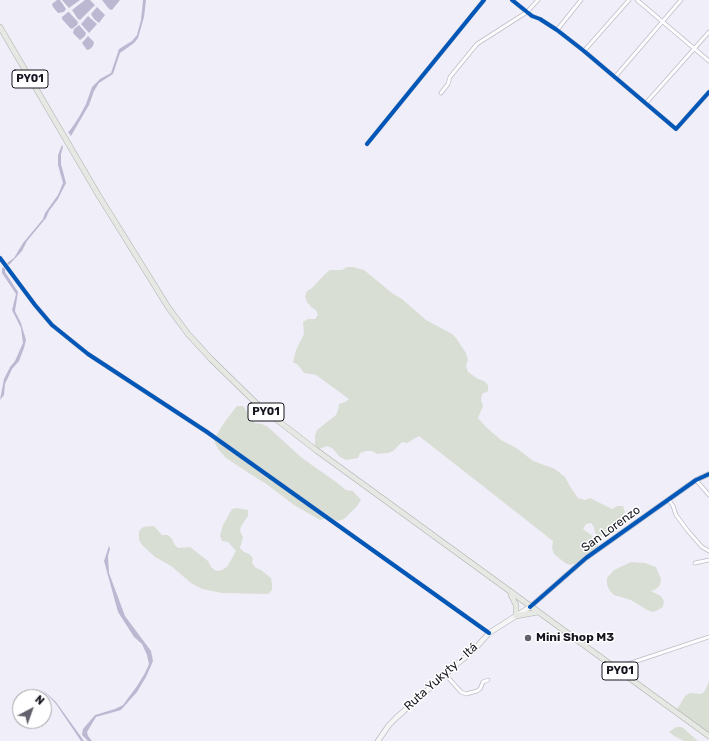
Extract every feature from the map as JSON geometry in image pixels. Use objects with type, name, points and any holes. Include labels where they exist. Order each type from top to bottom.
[{"type":"highway","name":"PY01","points":[[0,27],[71,149],[168,307],[188,334],[242,391],[278,421],[530,607],[709,736]]},
{"type":"highway","points":[[510,592],[516,606],[516,616],[538,612]]},
{"type":"main road","name":"Ruta Yukyty - Itá","points":[[378,741],[397,717],[473,651],[489,633],[530,607]]},
{"type":"street","points":[[367,144],[484,0]]},
{"type":"street","points":[[512,0],[527,12],[557,30],[584,51],[676,129],[709,92]]},
{"type":"street","points":[[441,92],[448,84],[450,77],[477,44],[527,12],[538,0]]},
{"type":"street","points":[[557,30],[581,0]]},
{"type":"street","points":[[584,51],[629,0]]},
{"type":"street","points":[[637,0],[709,61]]},
{"type":"street","points":[[615,76],[681,0]]},
{"type":"street","points":[[646,103],[709,32]]},
{"type":"street","points":[[0,258],[34,305],[52,325],[88,354],[207,432],[489,633]]},
{"type":"street","name":"San Lorenzo","points":[[530,607],[586,558],[696,480],[709,474]]},
{"type":"street","points":[[696,480],[709,494]]},
{"type":"street","points":[[668,500],[673,506],[676,515],[688,531],[702,547],[709,551]]},
{"type":"street","points":[[695,563],[709,560]]},
{"type":"street","points":[[616,668],[709,637]]},
{"type":"street","points":[[445,674],[461,692],[466,694],[477,691],[480,689],[483,682],[488,680]]},
{"type":"shaded area","points":[[57,0],[60,0],[66,9],[64,12],[58,13],[53,7],[52,4]]},
{"type":"shaded area","points":[[62,0],[80,0],[69,8]]},
{"type":"shaded area","points":[[85,0],[90,0],[95,5],[80,20],[72,10]]},
{"type":"shaded area","points":[[102,0],[120,0],[112,10],[109,9]]},
{"type":"shaded area","points":[[143,0],[146,0],[144,17],[138,38],[134,43],[120,53],[113,74],[99,83],[94,91],[89,105],[71,136],[68,132],[86,104],[92,87],[100,79],[111,73],[119,49],[132,41],[137,35],[141,20]]},
{"type":"shaded area","points":[[97,7],[105,15],[99,23],[91,14]]},
{"type":"shaded area","points":[[68,12],[78,22],[72,29],[62,19],[62,17]]},
{"type":"shaded area","points":[[88,16],[97,24],[89,33],[81,24]]},
{"type":"shaded area","points":[[79,25],[86,33],[80,40],[73,33],[74,29]]},
{"type":"shaded area","points":[[88,36],[94,42],[93,46],[87,50],[82,43]]},
{"type":"shaded area","points":[[62,145],[61,164],[66,183],[46,218],[27,241],[22,251],[9,265],[7,263],[14,258],[23,243],[43,219],[45,213],[58,195],[63,183],[58,165],[58,155]]},
{"type":"shaded area","points":[[3,267],[18,292],[15,311],[21,323],[26,340],[19,361],[12,369],[5,384],[4,395],[0,400],[4,379],[15,361],[23,343],[21,328],[12,310],[16,294],[2,273]]},
{"type":"shaded area","points":[[347,267],[364,270],[392,293],[402,299],[426,320],[452,334],[466,353],[468,360],[466,366],[468,372],[488,385],[488,391],[482,394],[481,400],[483,406],[478,418],[501,440],[518,449],[533,461],[555,469],[565,477],[578,498],[585,500],[590,498],[612,509],[617,506],[623,506],[625,512],[618,521],[619,527],[616,532],[610,533],[606,537],[600,536],[595,533],[594,527],[591,523],[586,524],[583,529],[598,540],[598,546],[595,550],[584,556],[578,563],[570,565],[554,554],[552,548],[553,541],[419,436],[407,443],[402,442],[393,451],[388,453],[377,454],[372,451],[366,451],[360,453],[358,458],[346,460],[340,457],[332,448],[327,446],[319,449],[315,447],[315,436],[317,430],[336,415],[339,404],[349,399],[316,375],[304,373],[298,365],[293,362],[296,350],[304,334],[303,322],[308,319],[315,319],[318,315],[316,310],[307,302],[305,296],[307,291],[330,270],[342,270]]},
{"type":"shaded area","points":[[237,406],[243,406],[255,423],[268,427],[302,458],[346,490],[353,491],[361,500],[357,506],[344,519],[338,521],[326,518],[320,520],[294,505],[265,483],[226,458],[218,449],[214,441],[226,420]]},
{"type":"shaded area","points":[[237,508],[248,510],[248,516],[241,526],[240,531],[243,537],[240,548],[253,558],[252,563],[256,568],[271,578],[272,590],[268,594],[222,593],[202,589],[191,583],[171,566],[155,557],[142,545],[139,540],[139,531],[143,527],[154,526],[162,535],[168,535],[178,548],[190,547],[208,561],[211,567],[216,571],[222,570],[227,567],[236,551],[228,542],[222,541],[220,536],[223,525],[232,509]]},
{"type":"shaded area","points":[[109,546],[109,573],[125,616],[151,651],[153,661],[137,692],[121,710],[96,717],[87,732],[92,741],[88,741],[82,735],[83,729],[95,715],[123,705],[137,686],[149,664],[142,644],[134,637],[118,612],[104,561]]},
{"type":"shaded area","points":[[631,562],[645,563],[656,567],[661,579],[660,585],[651,591],[661,596],[664,601],[663,607],[653,612],[631,600],[614,595],[610,591],[607,585],[607,578],[614,570]]},
{"type":"shaded area","points":[[709,682],[709,737],[677,716],[676,711],[685,696],[690,693],[701,694],[704,692]]},
{"type":"shaded area","points":[[52,698],[84,741],[81,741]]},
{"type":"shaded area","points":[[676,727],[682,727],[698,741],[684,741],[674,736],[669,732]]},
{"type":"cycle path","points":[[367,144],[484,0]]},
{"type":"cycle path","points":[[512,0],[532,16],[540,19],[557,30],[584,51],[676,129],[709,92]]},
{"type":"cycle path","points":[[0,258],[52,325],[88,354],[207,432],[489,633]]},
{"type":"cycle path","points":[[530,607],[586,558],[696,480],[709,474]]},
{"type":"place","name":"Mini Shop M3","points":[[528,638]]}]
